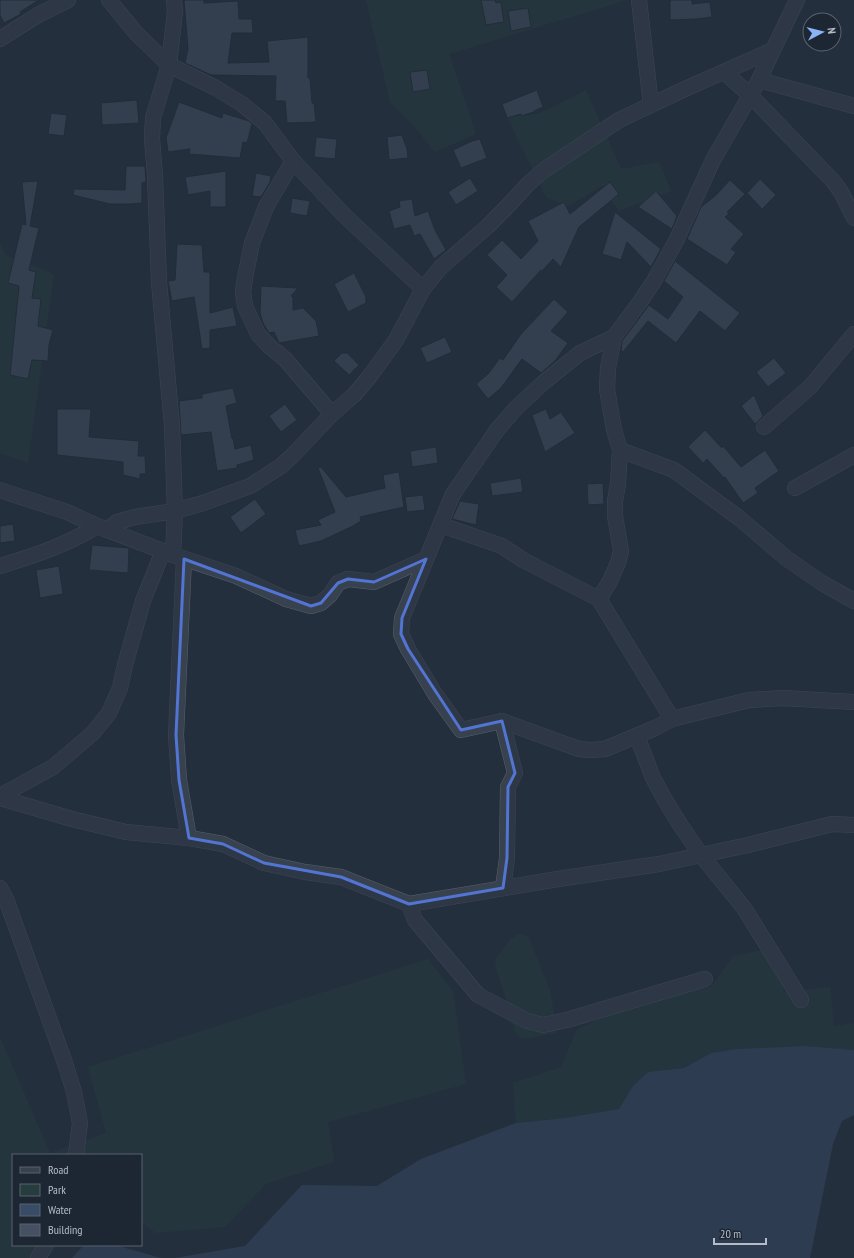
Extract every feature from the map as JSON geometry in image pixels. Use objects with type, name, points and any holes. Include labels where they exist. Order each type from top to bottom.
[{"type":"street","points":[[0,38],[38,15],[68,0]]},
{"type":"street","points":[[109,0],[136,33],[169,65],[216,88],[242,104],[265,123],[293,161],[344,215],[424,289]]},
{"type":"street","points":[[174,0],[175,11],[169,65],[153,118],[152,138],[156,176],[159,282],[172,426],[176,735],[179,780],[190,838]]},
{"type":"street","points":[[639,0],[651,104]]},
{"type":"street","points":[[797,0],[759,80],[713,160],[676,241],[654,281],[640,302],[614,336],[580,353],[544,382],[516,408],[497,430],[453,494],[402,618],[402,634],[408,649],[435,694],[461,730],[502,721],[579,749],[605,749],[655,728],[672,719],[749,700],[783,698],[854,702]]},
{"type":"street","points":[[0,566],[19,561],[116,522],[135,517],[174,511],[203,503],[250,486],[281,466],[332,414],[354,395],[370,376],[396,340],[424,289],[442,267],[488,226],[528,184],[544,170],[619,120],[651,104],[773,50]]},
{"type":"street","points":[[724,72],[750,95],[833,181],[853,210]]},
{"type":"street","points":[[759,80],[854,106]]},
{"type":"street","points":[[293,161],[266,207],[252,243],[244,278],[243,292],[245,306],[258,334],[269,346],[285,359],[332,414]]},
{"type":"street","points":[[764,428],[810,387],[854,334]]},
{"type":"street","points":[[599,599],[615,569],[621,551],[615,516],[620,450],[614,430],[608,389],[608,368],[614,336]]},
{"type":"street","points":[[620,450],[674,470],[739,518],[786,558],[822,583],[854,601]]},
{"type":"street","points":[[795,488],[854,455]]},
{"type":"street","points":[[0,490],[67,512],[102,528],[173,555],[236,576],[286,599],[311,606],[322,603],[338,583],[348,579],[374,582],[426,559]]},
{"type":"street","points":[[441,525],[502,546],[523,560],[599,599],[672,719]]},
{"type":"street","points":[[0,797],[53,767],[93,733],[109,713],[120,688],[124,665],[143,601],[173,555]]},
{"type":"street","points":[[502,721],[515,773],[508,787],[507,858],[504,888]]},
{"type":"street","points":[[637,736],[653,778],[664,800],[701,855],[744,908],[801,1000]]},
{"type":"street","points":[[0,797],[72,819],[126,832],[190,838],[223,844],[264,863],[305,872],[341,877],[409,904],[659,864],[832,824],[854,825]]},
{"type":"street","points":[[0,888],[9,906],[66,1063],[74,1092],[80,1123],[76,1154]]},
{"type":"street","points":[[409,904],[415,920],[478,995],[527,1021],[543,1025],[567,1020],[705,979]]},
{"type":"street","points":[[38,1258],[45,1246]]},
{"type":"highlighted area","points":[[184,559],[311,606],[321,603],[338,583],[348,579],[374,582],[426,559],[402,618],[401,634],[408,649],[461,730],[502,721],[515,773],[508,787],[507,858],[503,888],[409,904],[341,877],[264,863],[223,844],[189,838],[179,780],[176,735]]},
{"type":"green space","points":[[366,0],[627,0],[449,54],[476,134],[435,152],[412,124],[390,102]]},
{"type":"green space","points":[[586,90],[621,169],[659,162],[671,191],[619,211],[602,186],[568,206],[546,197],[507,117],[535,114],[549,109]]},
{"type":"green space","points":[[0,244],[6,255],[54,274],[28,463],[0,453]]},
{"type":"green space","points":[[518,934],[528,936],[550,990],[557,1033],[522,1039],[515,1032],[497,973],[495,959],[511,939]]},
{"type":"green space","points":[[779,947],[784,992],[830,987],[834,1026],[854,1023],[854,1050],[804,1046],[737,1049],[711,1053],[684,1068],[648,1072],[633,1086],[619,1109],[565,1118],[516,1123],[513,1083],[561,1067],[577,1029],[648,998],[711,987],[733,956]]},
{"type":"green space","points":[[428,959],[453,992],[466,1084],[328,1122],[334,1162],[266,1184],[225,1227],[156,1233],[142,1223],[142,1154],[12,1154],[12,1246],[51,1246],[41,1258],[0,1258],[0,1037],[50,1153],[106,1133],[88,1067]]},
{"type":"water","points":[[804,1046],[854,1050],[854,1115],[842,1121],[833,1144],[810,1258],[175,1258],[245,1246],[302,1185],[377,1186],[421,1159],[516,1123],[565,1118],[619,1109],[633,1086],[648,1072],[684,1068],[711,1053],[737,1049]]},
{"type":"water","points":[[83,1246],[119,1246],[161,1258],[72,1258]]},
{"type":"building","points":[[0,0],[39,0],[20,12],[21,14],[4,23],[0,15]]},
{"type":"building","points":[[184,0],[204,0],[204,3],[238,1],[239,19],[252,19],[253,33],[232,33],[228,63],[269,62],[267,41],[308,37],[308,78],[310,78],[312,103],[314,103],[316,122],[287,123],[285,101],[275,101],[276,76],[211,75],[185,63],[188,49]]},
{"type":"building","points":[[481,0],[495,0],[496,3],[501,2],[504,22],[486,25]]},
{"type":"building","points":[[670,0],[692,0],[692,4],[710,2],[712,17],[670,20]]},
{"type":"building","points":[[528,8],[531,27],[511,31],[508,11]]},
{"type":"building","points":[[427,70],[430,89],[413,92],[410,72]]},
{"type":"building","points":[[537,90],[543,107],[534,112],[521,116],[521,114],[507,118],[502,104]]},
{"type":"building","points":[[137,100],[139,123],[102,125],[101,103]]},
{"type":"building","points":[[179,102],[222,118],[223,113],[249,121],[252,124],[247,143],[243,142],[240,158],[189,154],[190,149],[168,152],[166,138]]},
{"type":"building","points":[[51,113],[67,115],[64,136],[48,134]]},
{"type":"building","points":[[402,135],[407,149],[408,158],[389,160],[387,137]]},
{"type":"building","points":[[316,137],[337,139],[335,159],[314,157]]},
{"type":"building","points":[[480,139],[487,158],[461,168],[453,150]]},
{"type":"building","points":[[126,166],[145,166],[146,182],[142,183],[142,203],[110,204],[73,195],[74,189],[125,190]]},
{"type":"building","points":[[226,171],[226,207],[210,207],[210,191],[188,195],[185,177]]},
{"type":"building","points":[[256,173],[271,176],[270,182],[261,197],[252,196]]},
{"type":"building","points":[[470,178],[478,191],[456,205],[448,192]]},
{"type":"building","points":[[760,179],[776,195],[762,209],[747,193]]},
{"type":"building","points":[[730,180],[745,194],[727,212],[729,214],[725,217],[744,234],[731,249],[736,252],[727,265],[687,239],[701,207],[715,196]]},
{"type":"building","points":[[38,181],[30,226],[39,228],[29,270],[36,272],[32,298],[41,299],[38,326],[53,330],[49,345],[48,361],[32,360],[28,379],[10,375],[19,286],[8,283],[22,224],[26,225],[22,182]]},
{"type":"building","points":[[610,182],[619,194],[579,227],[561,267],[553,259],[512,302],[496,287],[507,275],[487,255],[502,240],[521,259],[538,241],[528,221],[564,202],[570,214]]},
{"type":"building","points":[[656,191],[677,216],[672,229],[638,207]]},
{"type":"building","points":[[292,198],[310,201],[307,216],[290,213]]},
{"type":"building","points":[[412,199],[415,216],[428,211],[435,230],[446,250],[434,259],[420,234],[414,236],[410,225],[394,229],[389,211],[400,207],[399,201]]},
{"type":"building","points":[[615,212],[661,249],[651,267],[627,242],[621,260],[602,254]]},
{"type":"building","points":[[177,244],[202,245],[204,272],[210,272],[210,313],[233,307],[237,326],[210,330],[210,348],[202,349],[194,297],[172,301],[168,281],[175,280]]},
{"type":"building","points":[[675,261],[740,313],[725,331],[700,311],[676,343],[648,321],[623,352],[621,350],[622,341],[649,305],[668,319],[683,297],[664,281]]},
{"type":"building","points":[[354,273],[366,297],[366,303],[348,312],[334,284]]},
{"type":"building","points":[[261,286],[298,288],[291,296],[293,297],[293,310],[303,308],[316,321],[319,336],[279,343],[274,332],[269,333],[263,323],[260,313]]},
{"type":"building","points":[[554,299],[568,312],[551,331],[568,343],[555,361],[541,373],[522,359],[501,388],[488,399],[476,384],[488,374],[500,358],[503,360],[521,334]]},
{"type":"building","points":[[445,337],[452,352],[427,363],[420,348]]},
{"type":"building","points":[[342,353],[347,353],[359,365],[349,375],[334,361]]},
{"type":"building","points":[[774,358],[786,373],[768,387],[756,372]]},
{"type":"building","points":[[233,388],[237,403],[226,406],[232,439],[233,438],[235,449],[251,445],[254,460],[237,465],[237,468],[217,471],[211,432],[181,435],[179,401],[202,398],[202,394]]},
{"type":"building","points":[[754,395],[763,416],[755,424],[741,406]]},
{"type":"building","points":[[285,404],[297,420],[281,432],[269,416]]},
{"type":"building","points":[[57,409],[91,409],[89,437],[139,441],[138,456],[145,456],[146,474],[140,474],[140,479],[123,475],[123,462],[57,455]]},
{"type":"building","points":[[546,409],[550,419],[561,412],[575,433],[545,452],[532,415]]},
{"type":"building","points":[[705,430],[722,448],[723,446],[741,467],[765,450],[779,471],[755,488],[758,493],[743,503],[725,477],[724,478],[707,459],[703,463],[688,447]]},
{"type":"building","points":[[436,447],[438,463],[412,467],[410,451]]},
{"type":"building","points":[[321,467],[346,497],[385,488],[383,475],[399,472],[404,507],[360,517],[361,521],[353,526],[321,541],[299,546],[295,530],[321,525],[318,520],[335,512],[318,468]]},
{"type":"building","points":[[521,478],[523,492],[492,496],[490,483]]},
{"type":"building","points":[[603,483],[604,504],[588,505],[587,484]]},
{"type":"building","points":[[423,495],[425,510],[407,512],[405,497]]},
{"type":"building","points":[[255,499],[266,514],[241,533],[230,517]]},
{"type":"building","points":[[460,501],[479,504],[476,525],[452,519]]},
{"type":"building","points":[[13,524],[15,541],[0,543],[0,526]]},
{"type":"building","points":[[92,545],[129,548],[128,573],[89,570]]},
{"type":"building","points":[[59,566],[63,594],[40,598],[36,570]]}]
